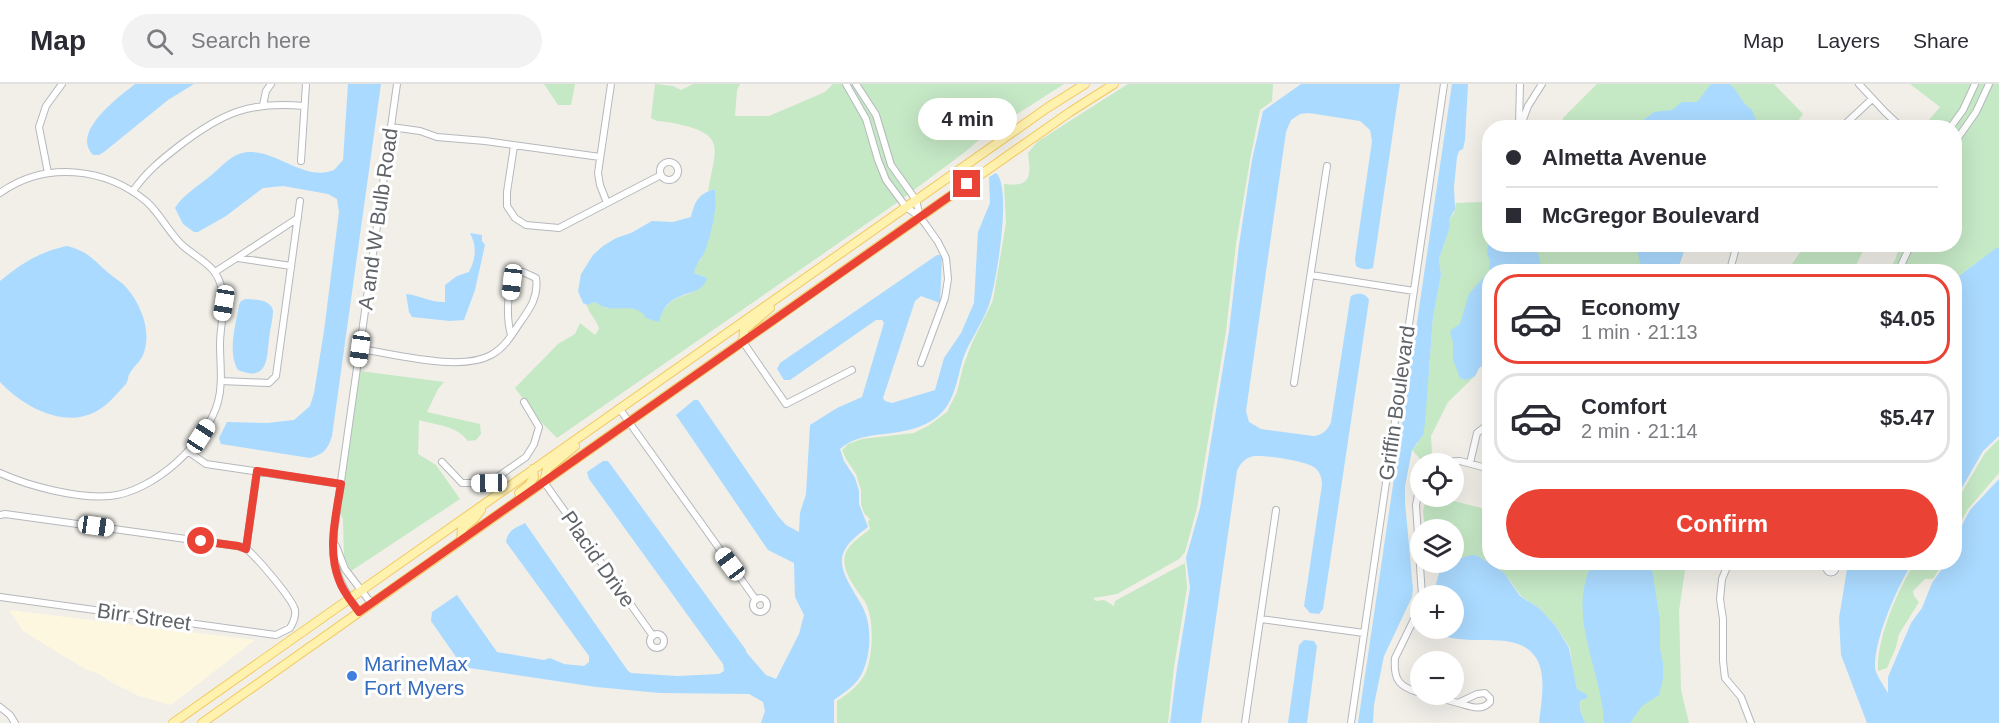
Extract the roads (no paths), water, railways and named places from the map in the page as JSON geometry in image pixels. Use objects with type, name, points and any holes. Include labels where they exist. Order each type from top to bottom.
[{"type":"main road","points":[[174,723],[183,719],[777,297],[1085,84]]},
{"type":"main road","points":[[202,723],[920,217],[1114,84]]},
{"type":"main road","points":[[743,342],[744,330],[768,310],[777,297]]},
{"type":"main road","points":[[544,482],[547,469],[578,444],[584,434]]},
{"type":"main road","points":[[488,520],[492,513],[529,485],[534,477],[533,469]]},
{"type":"main road","points":[[461,540],[462,529],[474,519],[484,504]]},
{"type":"street","points":[[48,173],[39,127],[46,106],[62,84]]},
{"type":"street","points":[[263,105],[266,91],[271,84]]},
{"type":"street","points":[[301,161],[306,84]]},
{"type":"street","name":"A and W Bulb Road","points":[[359,612],[340,583],[335,570],[334,531],[397,84]]},
{"type":"street","points":[[607,202],[598,179],[611,84]]},
{"type":"street","points":[[846,84],[866,119],[882,172],[906,207],[920,217],[946,258],[948,273],[945,298],[921,363]]},
{"type":"street","points":[[856,84],[873,107],[880,122],[891,165],[916,200],[920,217]]},
{"type":"street","name":"Griffin Boulevard","points":[[1351,723],[1444,84]]},
{"type":"street","points":[[1519,120],[1520,84]]},
{"type":"street","points":[[1522,120],[1542,84]]},
{"type":"street","points":[[1858,84],[1894,120]]},
{"type":"street","points":[[1956,120],[1975,84]]},
{"type":"street","points":[[1962,132],[1976,112],[1989,84]]},
{"type":"street","points":[[1850,120],[1872,99]]},
{"type":"street","points":[[133,191],[154,165],[205,127],[227,115],[263,105],[304,106]]},
{"type":"street","points":[[391,127],[420,131],[437,137],[600,158]]},
{"type":"street","points":[[514,146],[507,199],[510,213],[520,222],[532,226],[559,228],[661,175]]},
{"type":"street","points":[[1294,383],[1327,166]]},
{"type":"street","points":[[0,193],[19,182],[48,173],[67,171],[88,173],[110,180],[133,191],[152,207],[182,245],[210,265],[222,288],[224,300],[218,402],[211,420],[189,452],[134,489],[110,496],[48,489],[0,473]]},
{"type":"street","points":[[221,381],[269,382],[276,376],[300,201]]},
{"type":"street","points":[[215,272],[298,219]]},
{"type":"street","points":[[238,258],[291,266]]},
{"type":"street","points":[[360,349],[462,363],[483,359],[492,354],[511,335],[532,306],[536,278],[529,273],[515,273],[512,282],[508,320],[511,335]]},
{"type":"street","points":[[1311,275],[1413,291]]},
{"type":"street","points":[[743,342],[786,404],[852,370]]},
{"type":"street","points":[[442,462],[462,483],[489,483],[525,457],[534,444],[538,427],[524,402]]},
{"type":"street","points":[[619,408],[756,600]]},
{"type":"street","points":[[1470,463],[1477,433],[1482,429]]},
{"type":"street","points":[[189,452],[206,464],[341,484]]},
{"type":"street","points":[[525,457],[533,469]]},
{"type":"street","points":[[1464,461],[1482,467]]},
{"type":"street","points":[[0,515],[238,546],[246,549],[257,471]]},
{"type":"street","name":"Placid Drive","points":[[544,482],[653,636]]},
{"type":"street","points":[[1416,507],[1421,585]]},
{"type":"street","points":[[1245,723],[1276,510]]},
{"type":"street","name":"A and W Bulb Road","points":[[334,531],[336,551],[340,560],[351,579],[371,603]]},
{"type":"street","name":"Birr Street","points":[[0,597],[276,634],[288,630],[295,616],[292,605],[258,559],[246,549]]},
{"type":"street","points":[[1725,570],[1720,600],[1723,619],[1723,667],[1725,678],[1741,697],[1750,715],[1751,723]]},
{"type":"street","points":[[1261,619],[1364,633]]},
{"type":"street","points":[[1410,627],[1395,658],[1394,668],[1400,685],[1410,690]]},
{"type":"street","points":[[1485,693],[1490,698],[1490,702],[1481,708],[1458,704],[1477,694],[1485,693]]},
{"type":"street","points":[[0,707],[10,715],[15,723]]},
{"type":"water","points":[[135,84],[194,84],[168,100],[104,152],[93,155],[88,146],[88,136],[92,126],[109,106]]},
{"type":"water","points":[[348,84],[381,84],[332,436],[322,453],[310,458],[221,444],[219,438],[227,422],[267,423],[294,420],[310,406],[324,331],[339,212],[337,199],[328,194],[283,186],[263,188],[226,216],[198,232],[194,232],[183,224],[175,208],[191,191],[239,154],[251,152],[263,154],[310,171],[322,173],[334,170],[343,160]]},
{"type":"water","points":[[1301,84],[1400,84],[1373,268],[1364,269],[1356,266],[1355,259],[1372,141],[1370,130],[1360,121],[1309,113],[1300,114],[1291,120],[1286,132],[1246,411],[1249,422],[1261,429],[1313,436],[1326,430],[1331,422],[1351,296],[1362,294],[1369,300],[1323,609],[1319,614],[1310,613],[1304,606],[1322,485],[1319,473],[1311,465],[1296,461],[1260,456],[1249,458],[1237,471],[1201,723],[1170,723],[1190,588],[1186,558],[1200,508],[1229,331],[1252,160],[1263,111]]},
{"type":"water","points":[[1452,84],[1468,84],[1465,140],[1463,149],[1459,151],[1457,157],[1454,187],[1455,209],[1449,220],[1450,226],[1439,259],[1441,275],[1433,317],[1425,423],[1423,435],[1410,453],[1405,486],[1413,585],[1410,585],[1410,601],[1384,656],[1374,705],[1373,723],[1358,723]]},
{"type":"water","points":[[1711,84],[1729,84],[1752,110],[1756,120],[1643,120],[1654,112],[1672,110],[1682,102],[1697,102]]},
{"type":"water","points":[[996,173],[1001,181],[1003,213],[994,287],[986,313],[964,356],[948,404],[937,417],[924,425],[899,432],[861,438],[840,449],[844,461],[855,478],[859,491],[859,504],[868,527],[847,546],[842,561],[848,582],[866,615],[869,639],[868,656],[861,676],[834,700],[834,723],[761,723],[765,711],[763,702],[749,694],[660,693],[596,687],[463,667],[431,621],[432,612],[457,595],[497,652],[544,660],[550,658],[564,664],[584,666],[589,662],[589,656],[506,542],[510,532],[525,523],[628,671],[677,676],[719,674],[724,671],[723,664],[589,479],[587,472],[603,461],[608,461],[746,652],[766,675],[776,679],[799,634],[804,615],[795,597],[794,563],[768,550],[676,415],[694,400],[698,400],[778,516],[786,525],[799,532],[800,513],[806,494],[810,425],[837,408],[862,397],[884,323],[882,320],[876,320],[790,380],[784,380],[777,369],[780,363],[937,255],[941,255],[940,303],[921,296],[915,301],[883,398],[892,403],[935,390],[944,358],[961,333],[974,303],[978,232],[990,203],[989,177]]},
{"type":"water","points":[[715,189],[715,211],[710,237],[694,273],[707,278],[704,285],[669,303],[663,310],[659,322],[646,318],[638,310],[603,307],[595,302],[587,305],[583,303],[578,291],[581,274],[593,255],[603,246],[652,221],[673,222],[691,217],[698,199]]},
{"type":"water","points":[[470,233],[482,235],[485,245],[475,290],[464,320],[450,321],[412,317],[406,294],[445,302],[445,285],[457,276],[469,272],[475,252]]},
{"type":"water","points":[[67,246],[88,255],[123,284],[135,299],[146,326],[146,346],[126,383],[115,396],[95,412],[83,417],[70,418],[43,412],[31,406],[19,399],[0,382],[0,281],[31,259]]},
{"type":"water","points":[[1999,248],[1999,436],[1983,451],[1962,488],[1962,274]]},
{"type":"water","points":[[1536,252],[1540,264],[1490,264],[1487,253]]},
{"type":"water","points":[[1638,252],[1684,252],[1680,264],[1640,264]]},
{"type":"water","points":[[1482,279],[1482,366],[1475,376],[1466,380],[1460,378],[1453,360],[1453,342],[1450,333],[1460,324],[1469,294]]},
{"type":"water","points":[[246,299],[266,302],[273,310],[266,361],[264,367],[255,373],[238,370],[233,355],[233,338],[239,305]]},
{"type":"water","points":[[1999,479],[1999,723],[1867,723],[1841,655],[1839,618],[1847,570],[1908,570],[1888,614],[1878,643],[1875,668],[1888,693],[1888,677],[1911,623],[1922,608],[1932,583],[1941,570],[1962,570],[1962,525],[1970,510]]},
{"type":"water","points":[[1472,555],[1482,559],[1482,570],[1499,570],[1504,573],[1520,596],[1539,608],[1555,625],[1569,648],[1576,685],[1578,690],[1587,695],[1587,698],[1580,701],[1581,713],[1586,723],[1539,723],[1542,684],[1538,661],[1521,645],[1506,641],[1458,639],[1464,639],[1464,585],[1436,585],[1439,573],[1464,573],[1464,557]]},
{"type":"water","points":[[1590,570],[1652,570],[1660,621],[1663,679],[1659,695],[1642,706],[1630,723],[1604,723],[1602,703],[1584,622],[1585,582]]},
{"type":"water","points":[[1304,640],[1314,641],[1317,646],[1307,723],[1288,723],[1299,645]]},
{"type":"place","name":"MarineMax Fort Myers","points":[[352,676]]}]
